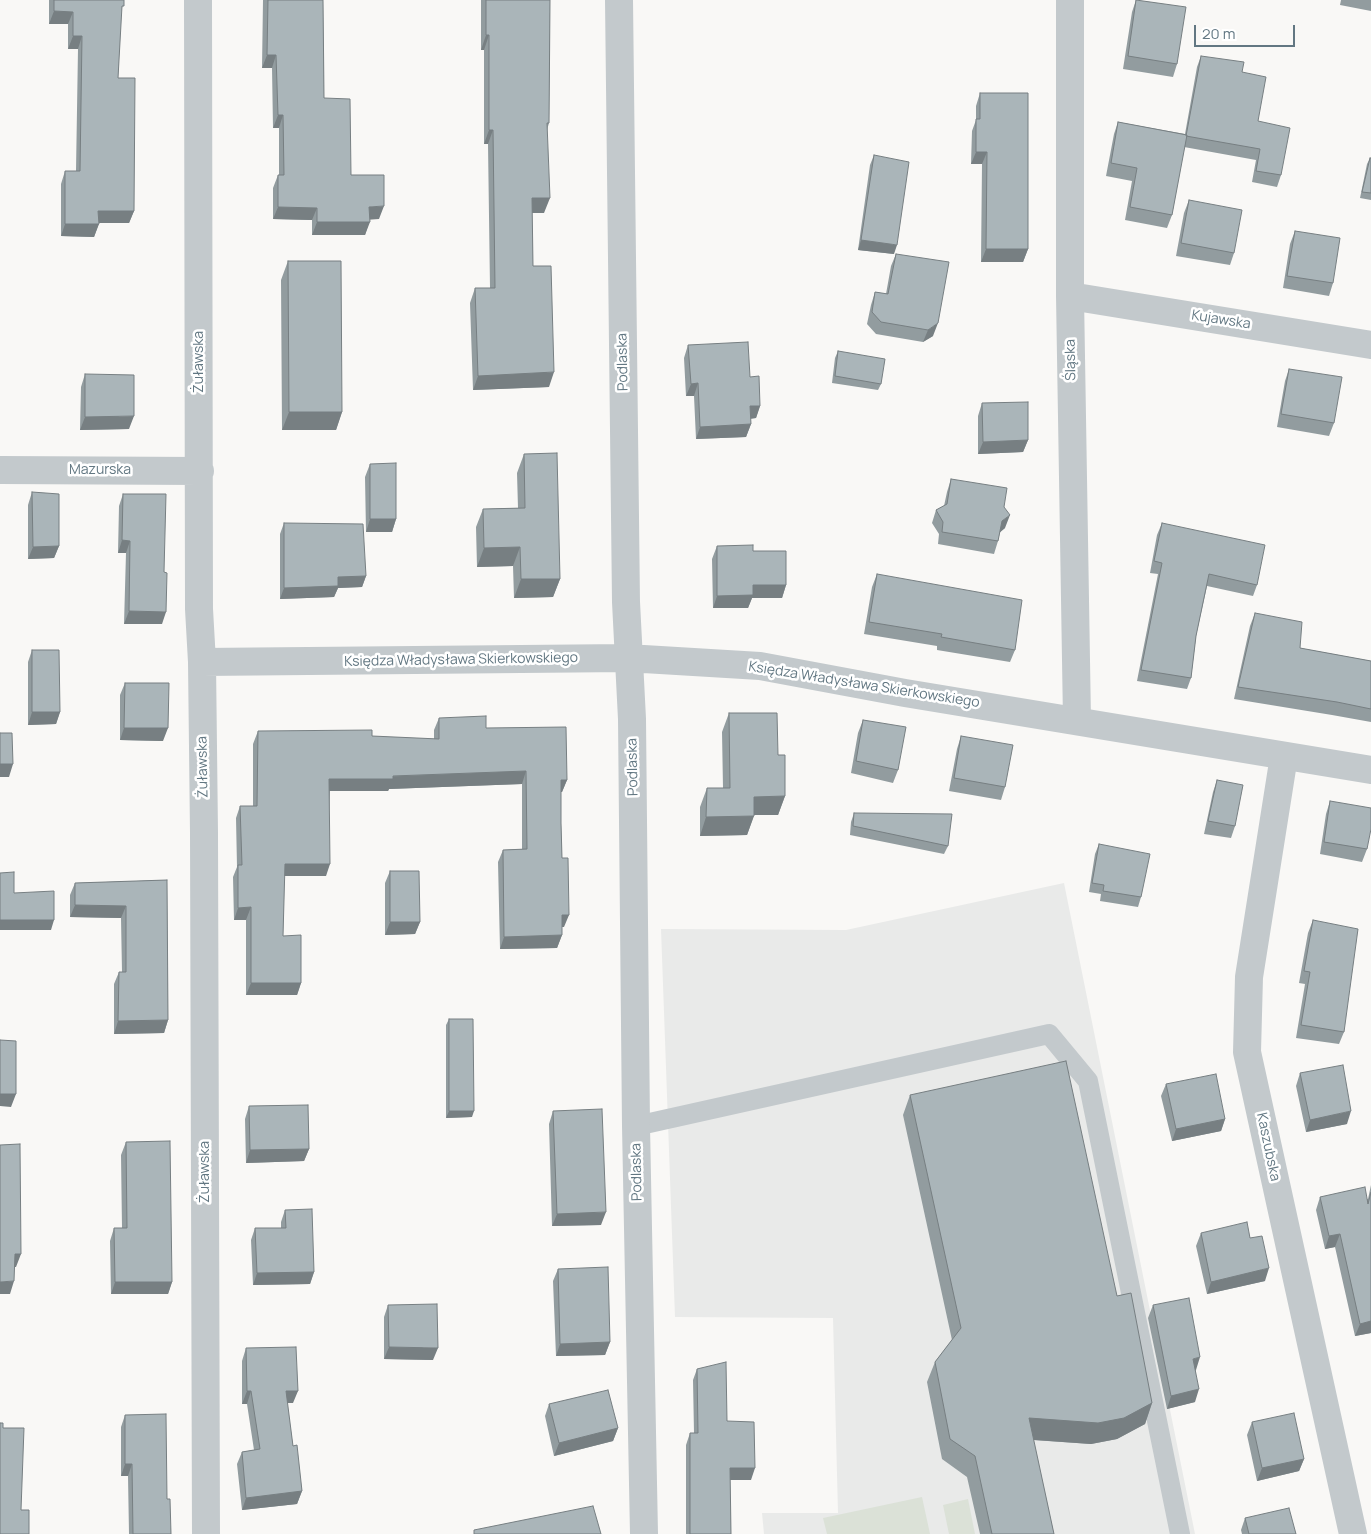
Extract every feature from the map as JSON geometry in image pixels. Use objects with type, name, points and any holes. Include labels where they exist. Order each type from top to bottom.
[{"type":"street","name":"Żuławska","points":[[198,0],[199,609],[202,662],[206,1534]]},
{"type":"street","name":"Podlaska","points":[[619,0],[627,658],[632,739],[636,1126],[644,1534]]},
{"type":"street","name":"Śląska","points":[[1070,0],[1070,296],[1078,720]]},
{"type":"street","name":"Kujawska","points":[[1070,296],[1371,345]]},
{"type":"street","name":"Mazurska","points":[[0,470],[200,471]]},
{"type":"street","name":"Księdza Władysława Skierkowskiego","points":[[202,662],[627,658],[760,666],[905,693],[1078,720],[1371,770]]},
{"type":"street","name":"Kaszubska","points":[[1284,756],[1249,977],[1247,1052],[1353,1534]]},
{"type":"lane","points":[[636,1126],[1049,1034],[1088,1081],[1180,1534]]},
{"type":"shaded area","points":[[1064,883],[1195,1534],[764,1534],[762,1513],[838,1513],[833,1318],[675,1317],[661,929],[846,930]]},
{"type":"shaded area","points":[[922,1497],[930,1534],[827,1534],[823,1518]]},
{"type":"shaded area","points":[[968,1499],[975,1534],[949,1534],[943,1505]]},
{"type":"building","points":[[54,0],[124,0],[124,6],[122,6],[118,78],[135,78],[134,211],[98,211],[99,224],[65,224],[65,171],[80,171],[82,36],[73,36],[73,12],[54,11]]},
{"type":"building","points":[[268,0],[323,0],[324,98],[350,99],[351,175],[384,175],[384,206],[369,207],[370,222],[317,222],[317,208],[278,207],[278,175],[284,175],[283,115],[278,115],[276,55],[267,55]]},
{"type":"building","points":[[486,0],[550,0],[549,123],[547,123],[550,198],[532,198],[533,266],[551,266],[554,372],[478,376],[475,288],[495,288],[493,130],[489,130],[489,35],[486,35]]},
{"type":"building","points":[[1136,0],[1186,7],[1177,64],[1128,56]]},
{"type":"building","points":[[1201,56],[1244,62],[1242,72],[1266,77],[1258,121],[1290,128],[1281,175],[1256,171],[1260,149],[1186,136]]},
{"type":"building","points":[[980,93],[1028,93],[1028,249],[986,249],[987,152],[976,152],[976,119],[980,119]]},
{"type":"building","points":[[1118,122],[1187,135],[1172,215],[1130,207],[1137,168],[1111,163]]},
{"type":"building","points":[[874,155],[909,162],[897,245],[861,240]]},
{"type":"building","points":[[1371,158],[1371,193],[1362,192]]},
{"type":"building","points":[[1189,200],[1242,210],[1234,253],[1181,243]]},
{"type":"building","points":[[1295,231],[1340,238],[1333,283],[1287,276]]},
{"type":"building","points":[[896,254],[949,262],[938,323],[928,330],[881,322],[872,312],[875,292],[888,294]]},
{"type":"building","points":[[288,261],[341,261],[342,412],[289,412]]},
{"type":"building","points":[[748,342],[750,377],[759,376],[760,406],[750,406],[751,424],[700,427],[698,383],[691,384],[688,345]]},
{"type":"building","points":[[838,351],[885,359],[881,384],[835,376]]},
{"type":"building","points":[[1289,369],[1342,377],[1334,423],[1281,414]]},
{"type":"building","points":[[85,374],[134,375],[134,416],[85,417]]},
{"type":"building","points":[[1028,402],[1028,440],[983,442],[982,403]]},
{"type":"building","points":[[557,453],[560,579],[521,579],[520,547],[484,548],[483,509],[525,508],[524,454]]},
{"type":"building","points":[[396,463],[396,519],[370,519],[370,464]]},
{"type":"building","points":[[951,479],[1007,488],[1004,507],[1010,515],[1002,521],[998,541],[942,532],[943,522],[936,510],[947,504]]},
{"type":"building","points":[[32,492],[59,494],[59,546],[33,547]]},
{"type":"building","points":[[123,494],[166,494],[164,572],[167,573],[166,612],[129,611],[130,541],[122,540]]},
{"type":"building","points":[[284,523],[363,524],[366,576],[338,577],[338,586],[284,588]]},
{"type":"building","points":[[1162,523],[1265,545],[1257,585],[1209,574],[1196,636],[1191,678],[1141,670],[1162,563],[1154,561]]},
{"type":"building","points":[[753,545],[753,551],[786,551],[786,585],[753,585],[753,595],[717,596],[717,546]]},
{"type":"building","points":[[877,574],[1022,600],[1015,650],[941,637],[942,634],[869,622]]},
{"type":"building","points":[[1255,613],[1302,622],[1300,648],[1371,661],[1371,709],[1238,687]]},
{"type":"building","points":[[32,650],[59,650],[60,712],[32,712]]},
{"type":"building","points":[[125,683],[169,683],[168,728],[124,728]]},
{"type":"building","points":[[729,713],[777,713],[778,755],[785,755],[785,796],[754,797],[754,816],[706,817],[707,788],[730,788]]},
{"type":"building","points":[[486,716],[486,728],[566,727],[567,780],[561,780],[561,823],[562,858],[568,858],[569,915],[562,915],[562,935],[504,937],[503,850],[527,849],[526,771],[393,776],[393,779],[329,779],[330,864],[285,864],[283,936],[301,935],[301,983],[251,983],[251,907],[238,908],[238,865],[242,865],[240,806],[257,806],[258,731],[372,730],[372,736],[439,739],[439,718]]},
{"type":"building","points":[[863,720],[906,727],[898,770],[856,761]]},
{"type":"building","points":[[0,733],[12,733],[13,764],[0,764]]},
{"type":"building","points":[[961,736],[1013,745],[1005,787],[954,778]]},
{"type":"building","points":[[1217,780],[1243,785],[1235,826],[1208,821]]},
{"type":"building","points":[[1330,801],[1371,808],[1371,829],[1367,849],[1324,842]]},
{"type":"building","points":[[854,813],[952,814],[948,846],[853,826]]},
{"type":"building","points":[[1099,844],[1150,854],[1141,897],[1103,891],[1104,885],[1092,883]]},
{"type":"building","points":[[390,871],[419,871],[420,922],[390,922]]},
{"type":"building","points":[[14,872],[14,893],[54,891],[54,920],[0,920],[0,873]]},
{"type":"building","points":[[167,880],[168,1020],[118,1021],[119,972],[126,972],[126,906],[75,905],[75,883]]},
{"type":"building","points":[[1313,920],[1358,929],[1344,1032],[1301,1025],[1310,972],[1304,971]]},
{"type":"building","points":[[449,1019],[473,1019],[474,1111],[449,1111]]},
{"type":"building","points":[[0,1040],[16,1041],[16,1094],[0,1094]]},
{"type":"building","points":[[1066,1061],[1117,1296],[1131,1293],[1152,1403],[1124,1418],[1098,1423],[1029,1418],[1054,1534],[992,1534],[975,1456],[950,1439],[935,1362],[961,1328],[910,1095]]},
{"type":"building","points":[[1343,1065],[1351,1111],[1310,1120],[1300,1073]]},
{"type":"building","points":[[1216,1074],[1225,1119],[1176,1129],[1166,1084]]},
{"type":"building","points":[[308,1105],[309,1149],[250,1150],[249,1106]]},
{"type":"building","points":[[602,1109],[606,1212],[557,1214],[553,1111]]},
{"type":"building","points":[[170,1141],[172,1282],[115,1282],[114,1228],[127,1228],[126,1142]]},
{"type":"building","points":[[20,1144],[21,1254],[15,1254],[14,1281],[0,1282],[0,1145]]},
{"type":"building","points":[[1365,1187],[1368,1204],[1371,1192],[1371,1321],[1360,1324],[1340,1234],[1329,1236],[1320,1197]]},
{"type":"building","points":[[312,1209],[314,1272],[257,1273],[255,1228],[286,1228],[285,1210]]},
{"type":"building","points":[[1247,1222],[1250,1238],[1262,1236],[1269,1268],[1211,1282],[1201,1233]]},
{"type":"building","points":[[608,1267],[610,1342],[560,1344],[558,1269]]},
{"type":"building","points":[[1189,1298],[1200,1357],[1193,1359],[1199,1389],[1171,1396],[1153,1305]]},
{"type":"building","points":[[437,1304],[438,1348],[389,1347],[388,1305]]},
{"type":"building","points":[[296,1347],[298,1391],[286,1391],[293,1446],[297,1445],[302,1491],[246,1498],[242,1452],[260,1449],[251,1391],[247,1391],[246,1348]]},
{"type":"building","points":[[726,1362],[727,1421],[754,1422],[755,1468],[730,1468],[731,1534],[690,1534],[690,1433],[698,1433],[697,1369]]},
{"type":"building","points":[[608,1390],[618,1428],[559,1443],[549,1404]]},
{"type":"building","points":[[1294,1413],[1304,1459],[1262,1468],[1252,1422]]},
{"type":"building","points":[[166,1414],[167,1499],[170,1499],[171,1534],[133,1534],[132,1464],[125,1464],[125,1415]]},
{"type":"building","points":[[0,1423],[3,1423],[3,1428],[24,1428],[21,1510],[29,1510],[29,1534],[0,1534]]},
{"type":"building","points":[[593,1506],[601,1534],[474,1534],[474,1530]]},
{"type":"building","points":[[1289,1508],[1296,1534],[1249,1534],[1245,1518]]}]
